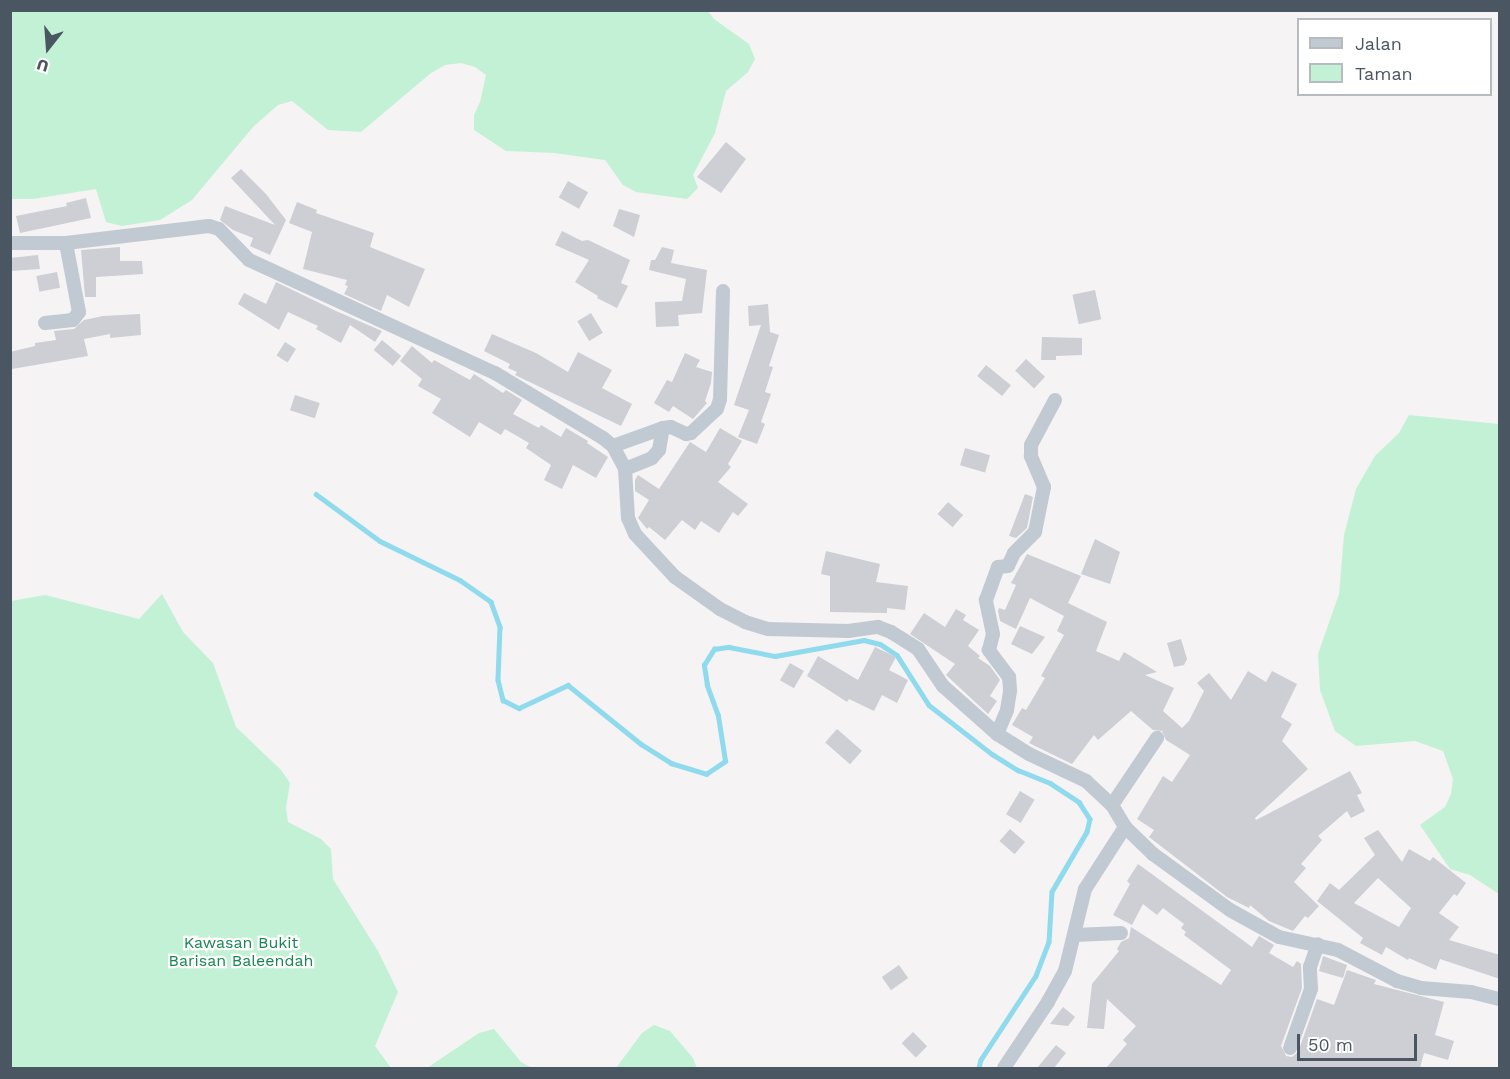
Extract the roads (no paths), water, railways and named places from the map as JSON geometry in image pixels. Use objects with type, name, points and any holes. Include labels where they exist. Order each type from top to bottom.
[{"type":"street","points":[[10,243],[66,243],[209,226],[219,229],[249,260],[495,373],[613,446],[625,469],[628,518],[635,534],[675,577],[702,597],[745,622],[768,629],[829,631],[878,627],[891,632],[918,649],[943,687],[997,734],[1029,754],[1086,781],[1112,805],[1125,827],[1153,854],[1230,910],[1279,937],[1338,950],[1397,981],[1421,988],[1471,992],[1500,999]]},
{"type":"street","points":[[45,323],[74,320],[79,312],[66,243]]},
{"type":"street","points":[[613,446],[663,428],[671,427],[686,434],[691,433],[717,409],[720,399],[723,291]]},
{"type":"street","points":[[997,734],[1009,698],[1009,676],[989,650],[993,634],[986,600],[998,567],[1008,566],[1014,553],[1035,532],[1044,487],[1031,456],[1031,445],[1055,400]]},
{"type":"street","points":[[625,469],[652,458],[659,450],[663,428]]},
{"type":"street","points":[[1112,805],[1157,738]]},
{"type":"street","points":[[1004,1068],[1048,1002],[1065,971],[1085,889],[1125,827]]},
{"type":"street","points":[[1075,935],[1121,933]]},
{"type":"street","points":[[1290,1048],[1311,989],[1310,967],[1318,944]]},
{"type":"waterway","points":[[316,494],[380,541],[460,580],[491,602],[500,627],[498,680],[503,700],[519,708],[568,685],[641,744],[671,763],[706,774],[725,761],[718,716],[707,685],[704,665],[714,649],[729,647],[775,656],[864,640],[880,644],[897,655],[929,705],[992,754],[1018,770],[1050,783],[1079,802],[1090,819],[1087,832],[1052,892],[1049,942],[1036,976],[981,1060],[979,1068]]},
{"type":"park label","name":"Kawasan Bukit Barisan Baleendah","points":[[241,952]]}]
